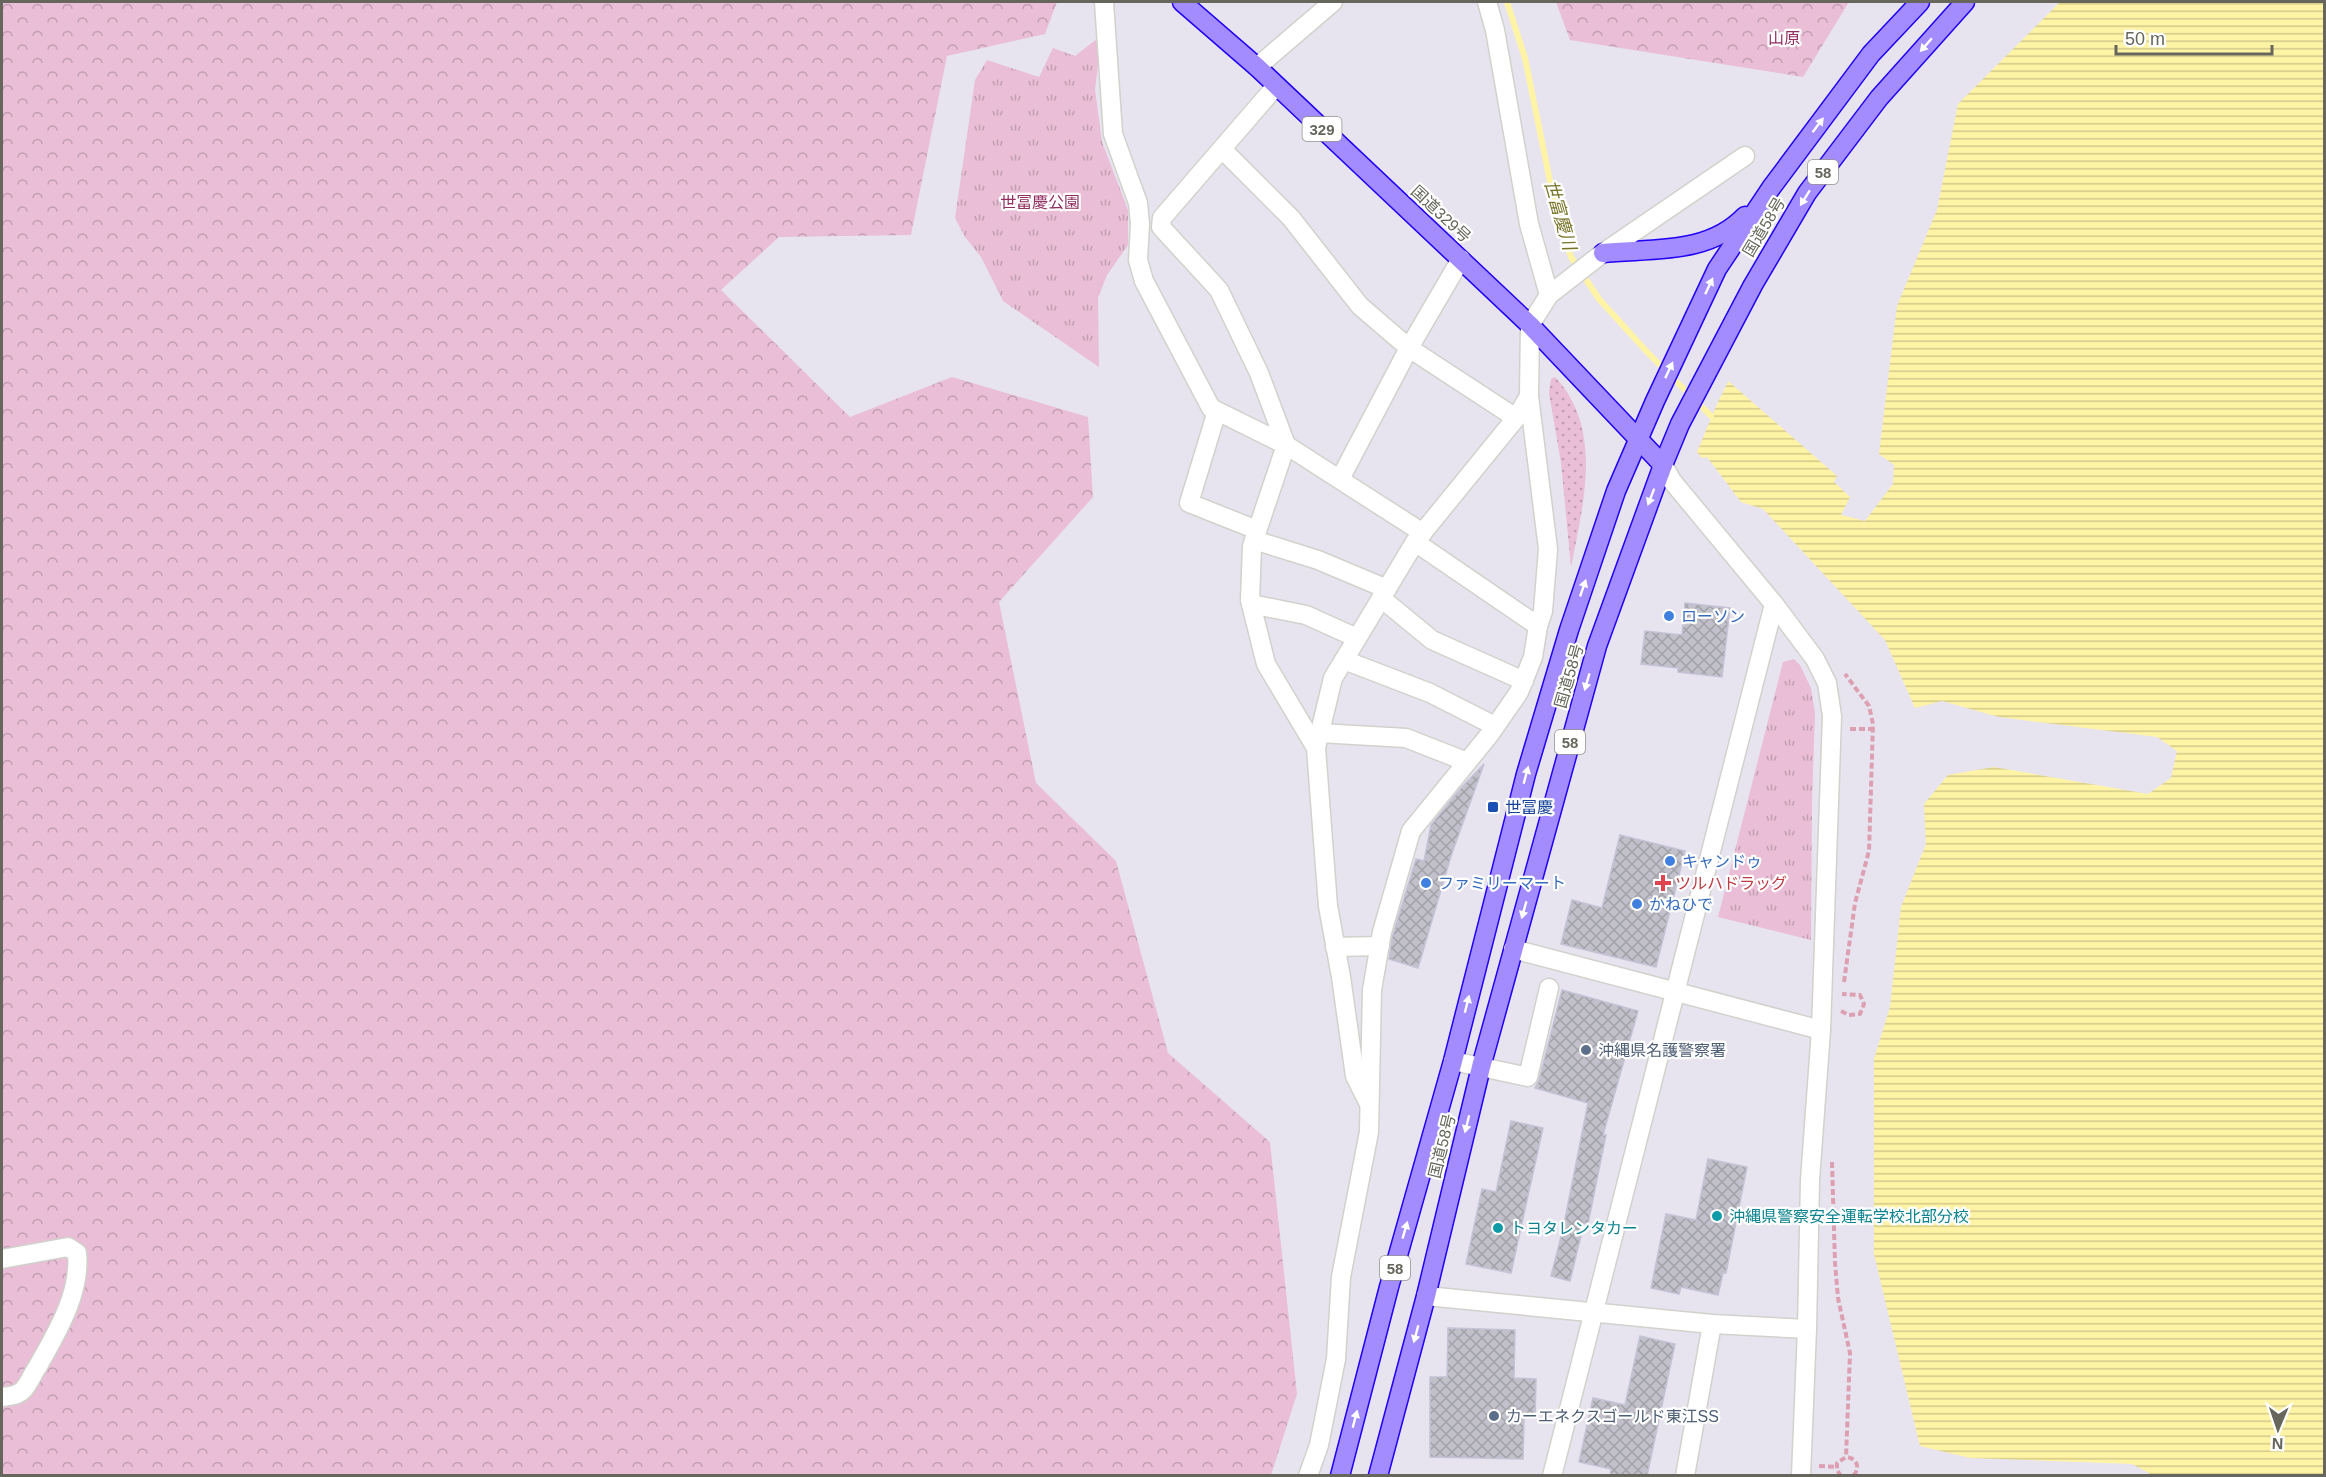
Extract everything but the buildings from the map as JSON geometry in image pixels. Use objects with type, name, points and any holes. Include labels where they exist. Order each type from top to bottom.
[{"type":"highway","name":"国道329号","points":[[1182,2],[1257,67],[1530,325],[1663,465]]},
{"type":"highway","name":"国道58号","points":[[1340,1476],[1389,1287],[1453,1061],[1526,774],[1559,663],[1616,491],[1717,269],[1771,188],[1871,54],[1920,2]]},
{"type":"highway","name":"国道58号","points":[[1378,1476],[1426,1296],[1481,1067],[1597,646],[1663,465],[1680,424],[1753,285],[1807,194],[1879,98],[1965,2]]},
{"type":"highway","points":[[1603,253],[1681,248],[1717,238],[1736,225],[1771,188]]},
{"type":"street","points":[[1104,2],[1113,134],[1138,203],[1140,224],[1138,260],[1144,282],[1211,408],[1286,445],[1340,479],[1538,626]]},
{"type":"street","points":[[1257,67],[1333,2]]},
{"type":"street","points":[[1487,2],[1495,30],[1529,224],[1549,295]]},
{"type":"street","points":[[1276,86],[1162,218],[1161,227],[1219,290],[1259,373],[1286,445],[1256,535],[1251,604],[1266,664],[1318,741]]},
{"type":"street","points":[[1223,150],[1291,218],[1359,306],[1409,348],[1516,418]]},
{"type":"street","points":[[1308,1476],[1318,1444],[1336,1359],[1341,1277],[1369,1132],[1372,990],[1380,946],[1411,831],[1495,726],[1519,692],[1533,657],[1544,602],[1548,549],[1529,396],[1530,325],[1549,295],[1603,253],[1745,156]]},
{"type":"street","points":[[1340,479],[1409,348],[1461,259]]},
{"type":"street","points":[[1370,1106],[1355,1076],[1328,906],[1318,741],[1333,678],[1357,638],[1419,537],[1516,418],[1529,396]]},
{"type":"street","points":[[1217,411],[1189,503],[1256,535],[1317,560],[1384,594],[1432,640],[1524,681]]},
{"type":"street","points":[[1248,426],[1274,414]]},
{"type":"street","points":[[1663,465],[1672,481],[1774,604],[1815,659],[1827,683],[1832,716],[1821,1030],[1810,1180],[1801,1476]]},
{"type":"street","points":[[1251,604],[1306,615],[1357,638]]},
{"type":"street","points":[[1552,1476],[1774,604]]},
{"type":"street","points":[[1344,660],[1430,693],[1495,726]]},
{"type":"street","points":[[1318,741],[1406,738],[1467,762]]},
{"type":"street","points":[[1335,947],[1380,946]]},
{"type":"street","points":[[1513,949],[1821,1030]]},
{"type":"street","points":[[1453,1061],[1528,1077],[1549,988]]},
{"type":"street","points":[[2,1259],[68,1247],[77,1252],[79,1270],[75,1288],[57,1332],[24,1390],[14,1396],[2,1397]]},
{"type":"street","points":[[1426,1296],[1712,1324],[1807,1329]]},
{"type":"street","points":[[1685,1476],[1712,1324]]},
{"type":"path","points":[[1839,667],[1869,706],[1873,724],[1869,850],[1853,913],[1839,1020]]},
{"type":"path","points":[[1840,1011],[1849,1015],[1860,1014],[1864,1004],[1860,995],[1842,994]]},
{"type":"path","points":[[1832,1153],[1838,1298],[1850,1353],[1846,1457]]},
{"type":"path","points":[[1841,1476],[1837,1470],[1837,1463],[1846,1457],[1852,1458],[1856,1463],[1857,1469],[1853,1476]]},
{"type":"green space","points":[[2,2],[1057,2],[1045,34],[947,56],[911,235],[779,237],[721,290],[850,417],[952,377],[1088,417],[1093,497],[999,602],[1036,783],[1116,861],[1168,1053],[1270,1142],[1297,1394],[1271,1475],[2,1476]]},
{"type":"green space","name":"山原","points":[[1556,2],[1849,2],[1803,77],[1570,40]]},
{"type":"green space","name":"世冨慶公園","points":[[1102,35],[1095,89],[1102,142],[1128,210],[1128,245],[1107,275],[1098,298],[1099,367],[1003,301],[981,257],[965,237],[955,218],[975,80],[987,60],[1039,77],[1053,48],[1075,56]]},
{"type":"green space","points":[[1555,377],[1570,398],[1580,420],[1585,444],[1584,493],[1571,567],[1561,463],[1549,393],[1551,379]]},
{"type":"green space","points":[[1794,659],[1800,665],[1811,688],[1815,713],[1811,940],[1718,917],[1783,662]]},
{"type":"shaded area","points":[[2060,2],[2324,2],[2324,1475],[2149,1475],[2132,1464],[1970,1458],[1920,1446],[1874,1254],[1874,1059],[1890,1007],[1901,907],[1926,844],[1924,804],[1948,775],[1994,767],[2148,794],[2171,778],[2177,751],[2157,737],[1999,717],[1942,701],[1915,708],[1885,640],[1763,509],[1741,502],[1707,457],[1702,458],[1697,452],[1727,380],[1837,476],[1834,482],[1850,497],[1841,515],[1865,521],[1893,484],[1894,465],[1879,454],[1897,306],[1937,210],[1958,104]]},
{"type":"pier","points":[[1726,377],[1730,378],[1698,442],[1708,414]]},
{"type":"waterway","name":"世富慶川","points":[[1507,2],[1525,58],[1555,206],[1571,257],[1599,299],[1648,353],[1711,416]]},
{"type":"place","name":"ローソン","points":[[1669,616]]},
{"type":"place","name":"世冨慶","points":[[1493,807]]},
{"type":"place","name":"キャンドゥ","points":[[1670,861]]},
{"type":"place","name":"ファミリーマート","points":[[1426,883]]},
{"type":"place","name":"ツルハドラッグ","points":[[1663,883]]},
{"type":"place","name":"かねひで","points":[[1637,904]]},
{"type":"place","name":"沖縄県名護警察署","points":[[1586,1050]]},
{"type":"place","name":"沖縄県警察安全運転学校北部分校","points":[[1717,1216]]},
{"type":"place","name":"トヨタレンタカー","points":[[1498,1228]]},
{"type":"place","name":"カーエネクスゴールド東江SS","points":[[1494,1416]]}]
